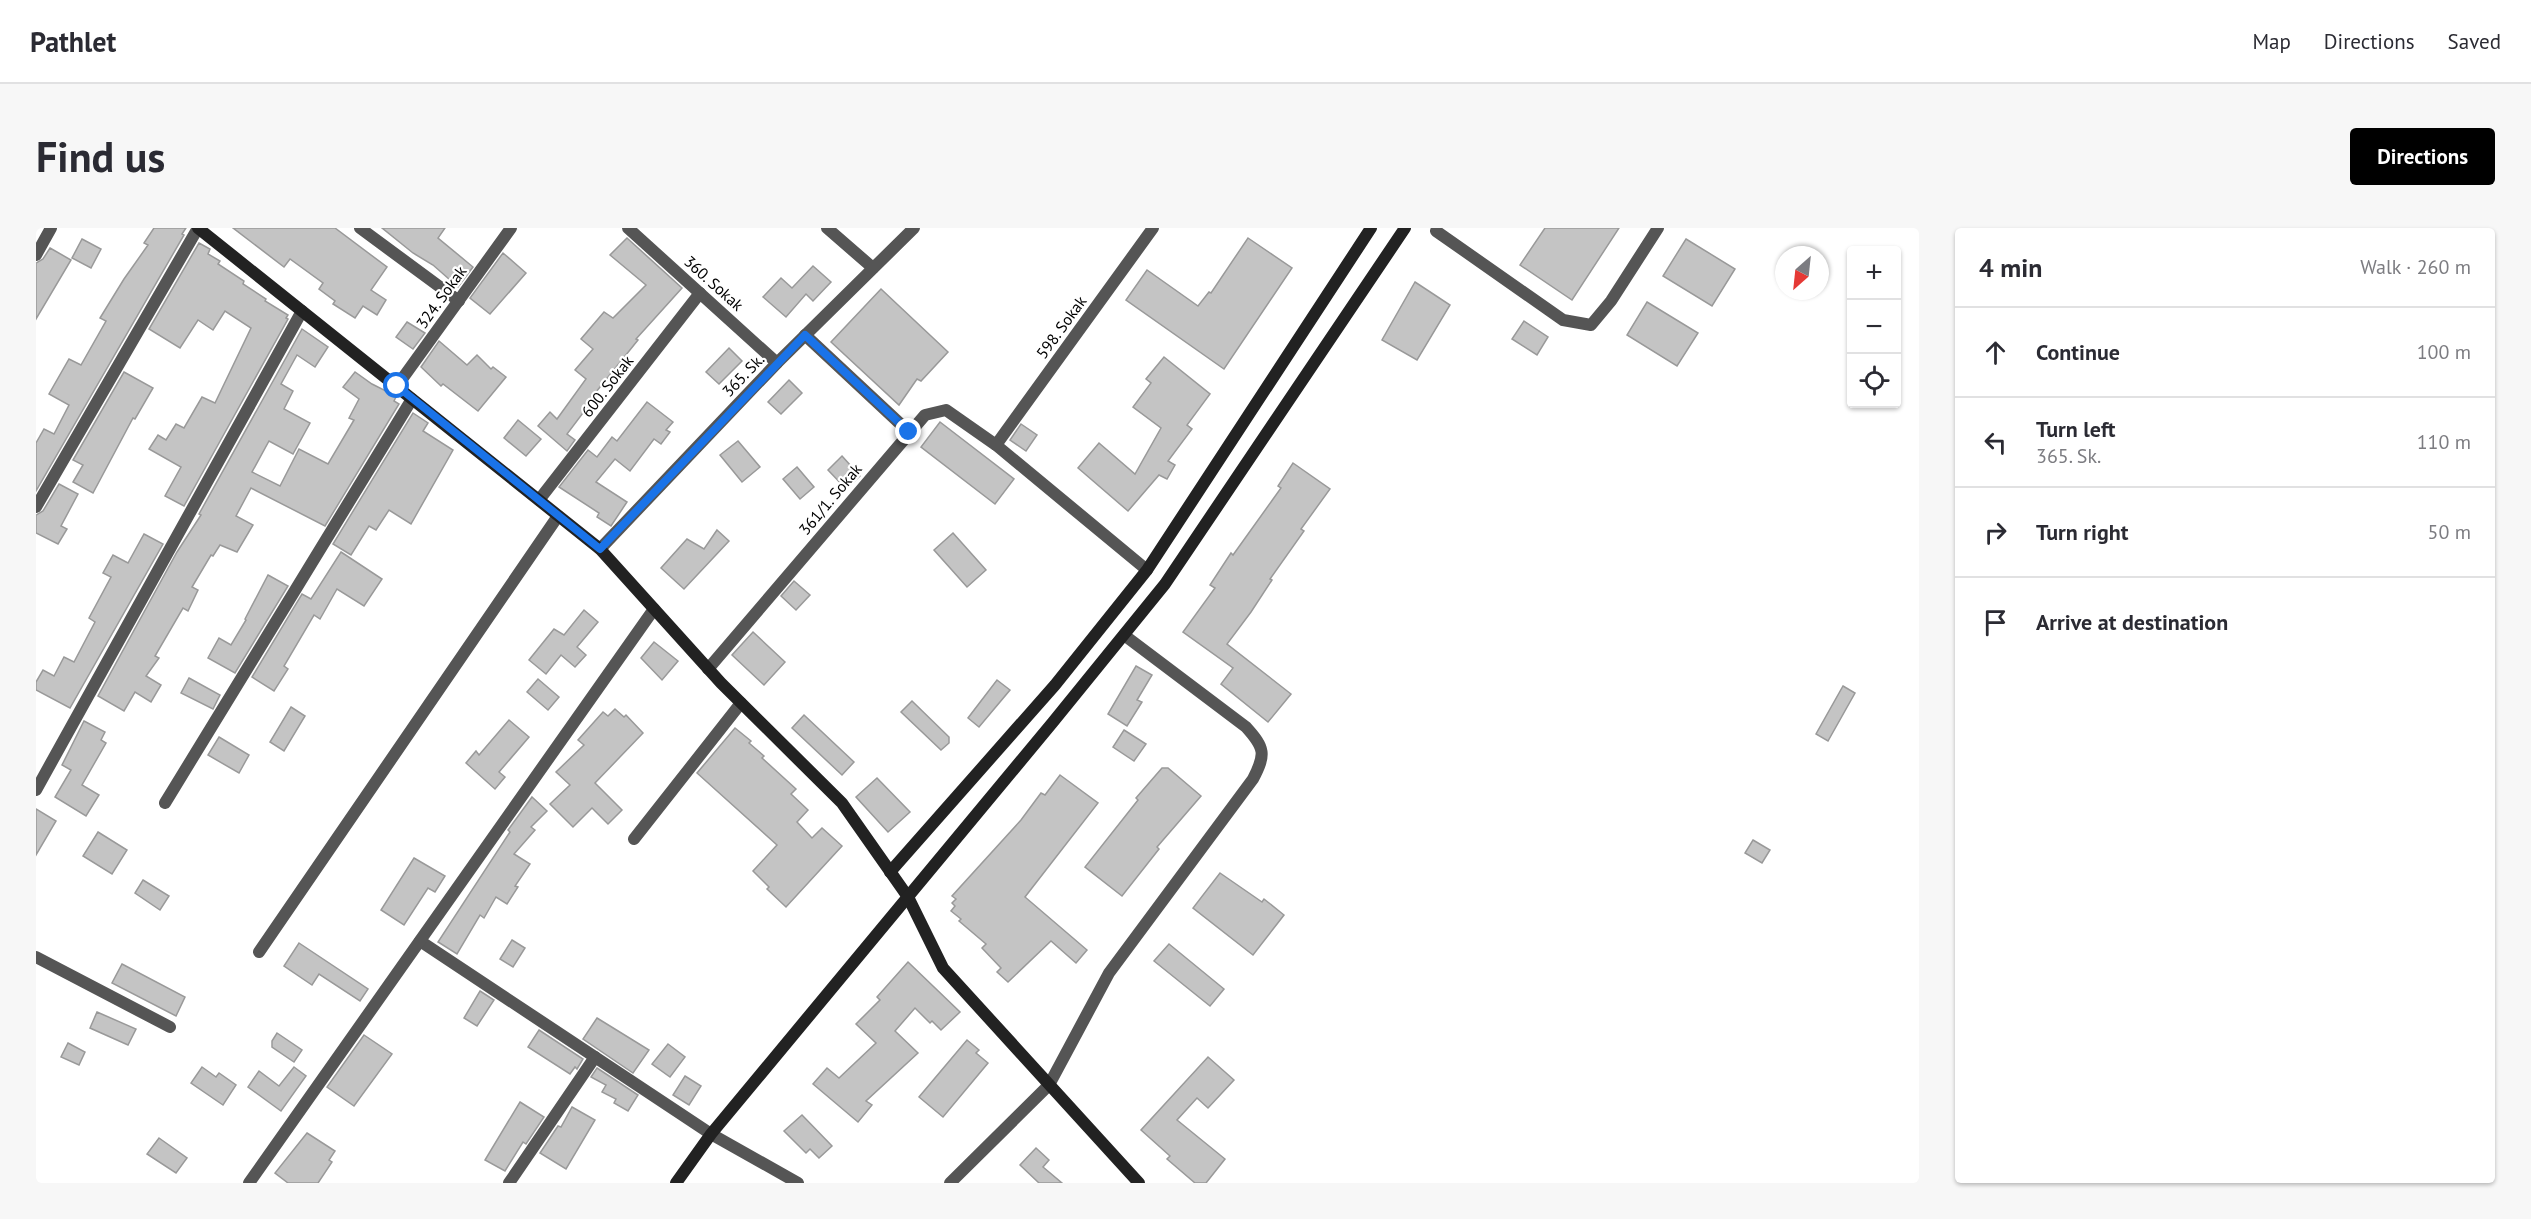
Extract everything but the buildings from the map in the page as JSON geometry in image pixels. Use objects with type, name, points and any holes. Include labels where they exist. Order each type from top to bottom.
[{"type":"street","points":[[36,255],[51,228]]},
{"type":"street","points":[[36,507],[198,228],[600,549],[708,669],[842,803],[908,897],[942,968],[1139,1183]]},
{"type":"street","points":[[360,228],[459,301]]},
{"type":"street","name":"324. Sokak","points":[[397,386],[511,228]]},
{"type":"street","name":"360. Sokak","points":[[628,228],[777,363]]},
{"type":"street","points":[[826,228],[873,268]]},
{"type":"street","name":"365. Sk.","points":[[600,549],[777,363],[914,228]]},
{"type":"street","name":"598. Sokak","points":[[996,445],[1153,228]]},
{"type":"street","points":[[890,872],[1054,685],[1147,570],[1371,228]]},
{"type":"street","points":[[676,1183],[711,1134],[1165,584],[1405,228]]},
{"type":"street","points":[[1436,231],[1563,320],[1591,325],[1611,301],[1658,228]]},
{"type":"street","name":"600. Sokak","points":[[539,500],[700,293]]},
{"type":"street","points":[[36,790],[302,311]]},
{"type":"street","points":[[805,335],[909,432]]},
{"type":"street","points":[[165,803],[412,399]]},
{"type":"street","name":"361/1. Sokak","points":[[708,669],[909,432],[925,415],[946,410],[996,445],[1147,570]]},
{"type":"street","points":[[260,952],[558,516]]},
{"type":"street","points":[[249,1183],[654,609]]},
{"type":"street","points":[[950,1183],[1049,1085],[1109,973],[1253,779],[1262,761],[1259,741],[1246,727],[1124,635]]},
{"type":"street","points":[[634,839],[741,703]]},
{"type":"street","points":[[420,941],[711,1134],[798,1183]]},
{"type":"street","points":[[36,957],[170,1027]]},
{"type":"street","points":[[509,1183],[595,1057]]},
{"type":"route","points":[[397,386],[600,549],[805,335],[909,432]]}]
